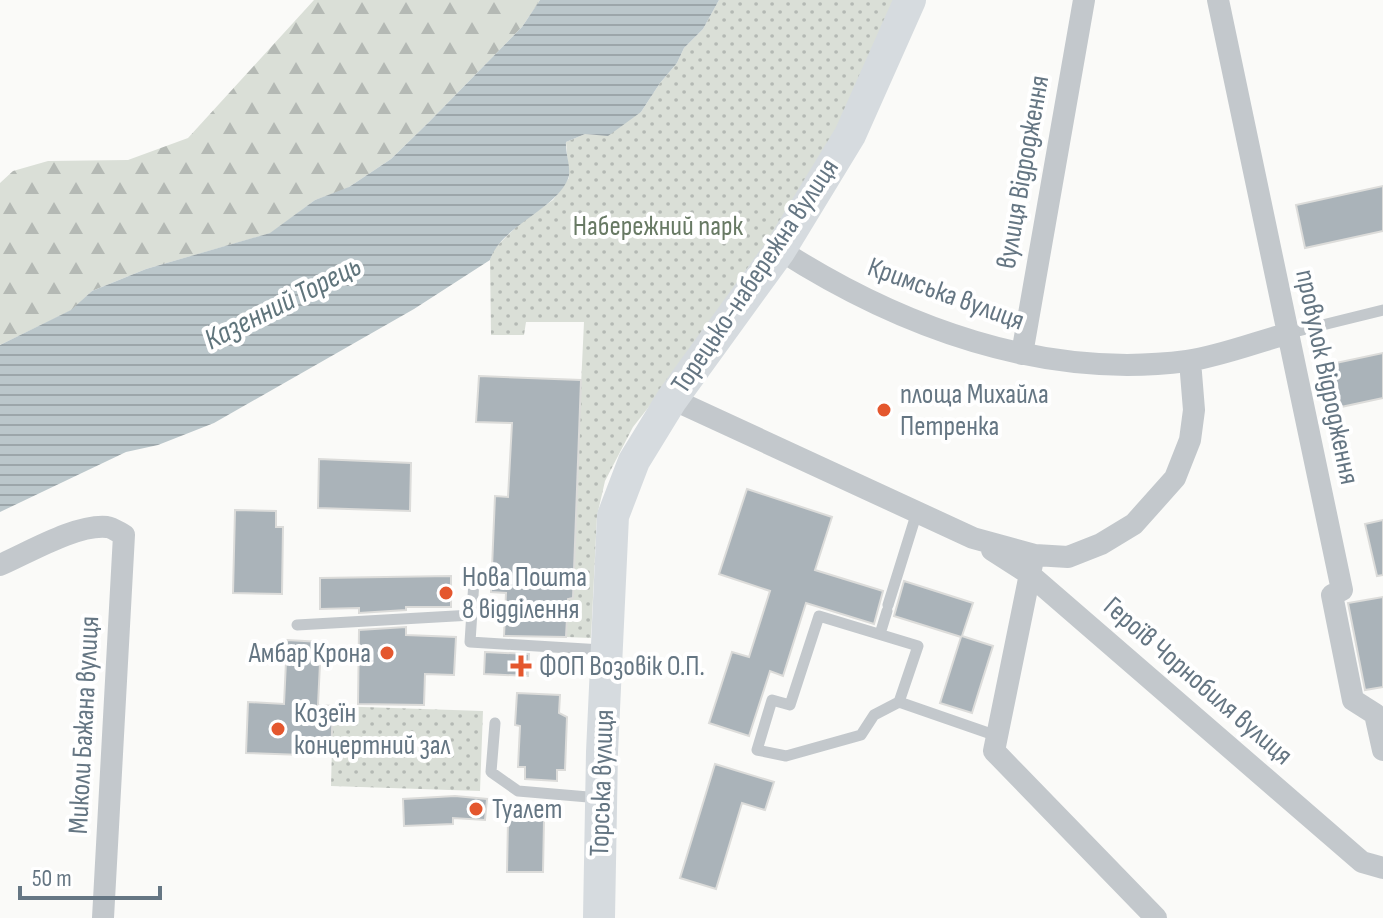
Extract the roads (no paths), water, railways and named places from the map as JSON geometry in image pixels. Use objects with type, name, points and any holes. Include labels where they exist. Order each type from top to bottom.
[{"type":"main road","name":"Торецько-набережна вулиця","points":[[634,461],[672,399],[780,250],[850,135],[910,0]]},
{"type":"main road","name":"Торська вулиця","points":[[599,918],[613,516],[634,461]]},
{"type":"street","name":"вулиця Відродження","points":[[1022,354],[1084,0]]},
{"type":"street","name":"провулок Відродження","points":[[1218,0],[1342,590],[1332,595],[1353,700],[1375,714],[1383,750]]},
{"type":"street","name":"Кримська вулиця","points":[[780,250],[818,275],[869,300],[969,340],[1052,361],[1096,365],[1190,361],[1286,334]]},
{"type":"street","points":[[672,399],[1031,564],[1068,557],[1101,544],[1134,524],[1175,478],[1190,440],[1194,410],[1190,361]]},
{"type":"street","name":"Миколи Бажана вулиця","points":[[0,565],[95,527],[111,527],[124,535],[103,918]]},
{"type":"street","points":[[1031,564],[994,751],[1156,918]]},
{"type":"street","name":"Героїв Чорнобиля вулиця","points":[[1031,564],[1362,862],[1383,868]]},
{"type":"lane","name":"Кримська вулиця","points":[[1286,334],[1383,310]]},
{"type":"lane","points":[[880,634],[917,512]]},
{"type":"lane","points":[[474,581],[470,642],[607,650]]},
{"type":"lane","points":[[297,625],[472,615]]},
{"type":"lane","points":[[819,616],[918,646],[899,702],[874,715],[861,735],[786,756],[757,750],[772,700],[790,705],[819,616]]},
{"type":"lane","points":[[899,702],[997,736]]},
{"type":"lane","points":[[495,723],[491,772],[518,791],[601,798]]},
{"type":"water","name":"Казенний Торець","points":[[540,0],[719,0],[703,29],[684,48],[677,63],[641,112],[608,136],[585,134],[566,142],[569,175],[561,190],[505,238],[490,260],[414,309],[214,423],[158,445],[126,452],[0,512],[0,345],[71,310],[92,291],[146,269],[270,233],[315,200],[349,187],[391,159],[429,122],[522,27]]},
{"type":"place","name":"площа Михайла Петренка","points":[[884,410]]},
{"type":"place","name":"Нова Пошта 8 відділення","points":[[446,593]]},
{"type":"place","name":"Амбар Крона","points":[[387,653]]},
{"type":"place","name":"ФОП Возовік О.П.","points":[[521,666]]},
{"type":"place","name":"Козеїн концертний зал","points":[[278,729]]},
{"type":"place","name":"Туалет","points":[[476,809]]},
{"type":"park label","name":"Набережний парк","points":[[658,226]]}]
